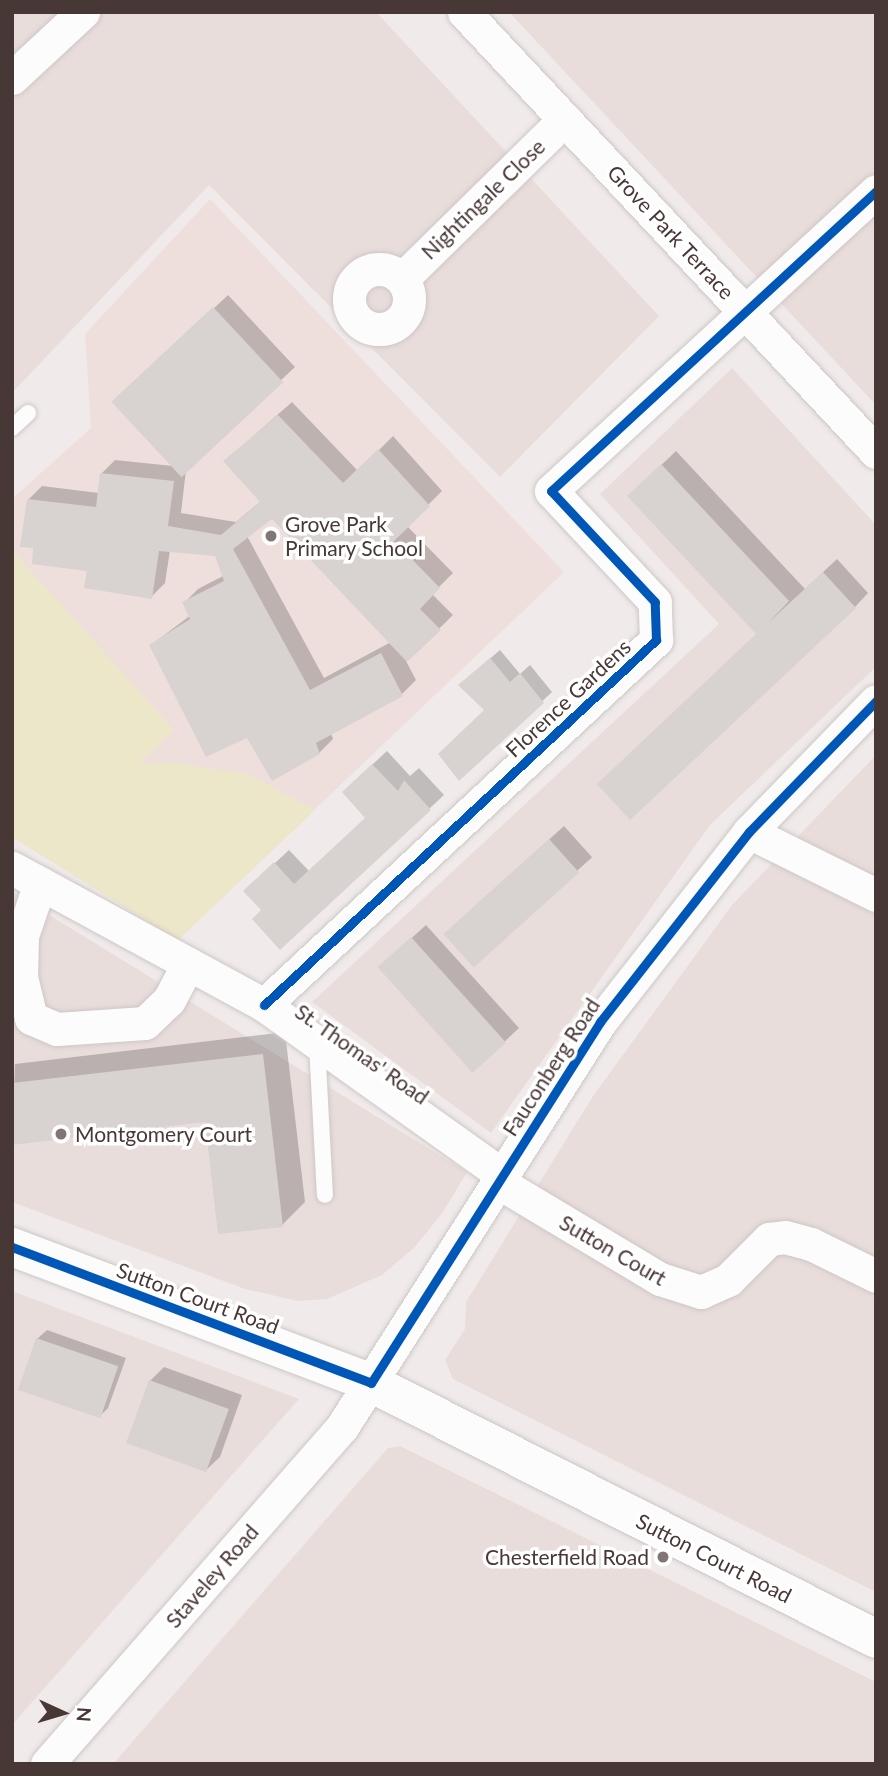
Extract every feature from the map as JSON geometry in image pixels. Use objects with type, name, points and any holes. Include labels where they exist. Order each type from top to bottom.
[{"type":"street","points":[[12,78],[83,12]]},
{"type":"street","name":"Grove Park Terrace","points":[[478,17],[565,119],[876,452]]},
{"type":"street","name":"Nightingale Close","points":[[402,279],[565,119]]},
{"type":"street","points":[[745,311],[876,191]]},
{"type":"street","name":"Florence Gardens","points":[[264,1005],[656,639],[655,602],[551,491],[745,311]]},
{"type":"street","name":"Fauconberg Road","points":[[371,1383],[600,1022],[750,832],[876,701]]},
{"type":"street","points":[[750,832],[876,895]]},
{"type":"street","points":[[26,876],[21,977],[31,1018],[57,1030],[145,1023],[169,1000],[188,964]]},
{"type":"street","name":"St. Thomas' Road","points":[[26,876],[264,1005],[500,1178]]},
{"type":"street","name":"Sutton Court","points":[[500,1178],[660,1279],[681,1288],[701,1292],[715,1289],[769,1239],[785,1237],[811,1244],[876,1276]]},
{"type":"street","name":"Sutton Court Road","points":[[12,1247],[371,1383],[876,1639]]},
{"type":"street","name":"Staveley Road","points":[[47,1764],[342,1427],[371,1383]]},
{"type":"lane","points":[[12,428],[29,413]]},
{"type":"lane","points":[[317,1044],[325,1195]]},
{"type":"shaded area","points":[[12,12],[376,12],[659,316],[500,477],[209,185],[12,393]]},
{"type":"shaded area","points":[[509,12],[876,12],[876,405]]},
{"type":"shaded area","name":"Grove Park Primary School","points":[[210,199],[564,572],[178,940],[12,837],[12,499],[91,428],[85,334]]},
{"type":"shaded area","points":[[732,368],[876,525],[876,667],[710,825],[491,1133],[312,1002],[719,624],[600,494]]},
{"type":"shaded area","points":[[12,550],[174,730],[139,764],[177,763],[250,775],[315,810],[178,940],[12,837]]},
{"type":"shaded area","points":[[876,755],[876,1592],[453,1379],[445,1360],[465,1329],[466,1302],[593,1096],[732,905]]},
{"type":"shaded area","name":"Montgomery Court","points":[[12,892],[467,1172],[443,1212],[414,1248],[382,1275],[327,1299],[298,1301],[245,1289],[12,1202]]},
{"type":"shaded area","points":[[12,1291],[299,1399],[12,1725]]},
{"type":"shaded area","points":[[400,1446],[876,1682],[876,1764],[113,1764],[388,1448]]},
{"type":"building","points":[[213,307],[283,382],[182,477],[111,402]]},
{"type":"building","points":[[278,415],[343,483],[378,449],[430,506],[394,541],[440,588],[420,609],[441,630],[407,662],[272,519],[233,549],[310,690],[381,653],[403,696],[316,743],[320,754],[272,781],[247,738],[206,757],[149,645],[190,619],[182,602],[224,581],[215,556],[159,551],[152,599],[84,588],[87,571],[32,564],[33,548],[20,547],[27,499],[96,507],[100,473],[174,481],[168,526],[221,535],[260,502],[223,461]]},
{"type":"building","points":[[661,464],[789,601],[768,623],[823,572],[856,608],[630,820],[597,784],[756,634],[627,496]]},
{"type":"building","points":[[490,658],[510,682],[520,673],[544,703],[459,781],[438,754],[484,710],[458,685]]},
{"type":"building","points":[[372,764],[398,791],[404,780],[431,810],[280,950],[252,919],[261,910],[243,891],[274,862],[294,884],[365,818],[342,792]]},
{"type":"building","points":[[549,839],[579,872],[474,967],[443,934]]},
{"type":"building","points":[[411,937],[506,1043],[473,1073],[378,967]]},
{"type":"building","name":"Montgomery Court","points":[[263,1054],[283,1227],[218,1234],[205,1122],[12,1145],[12,1083]]},
{"type":"building","points":[[36,1338],[118,1366],[100,1418],[18,1390]]},
{"type":"building","points":[[149,1380],[229,1409],[206,1472],[126,1443]]},
{"type":"cycle path","points":[[264,1005],[656,640],[655,602],[551,491],[876,191]]},
{"type":"cycle path","points":[[12,1247],[371,1383],[600,1022],[749,832],[876,701]]},
{"type":"place","name":"Grove Park Primary School","points":[[271,536]]},
{"type":"place","name":"Montgomery Court","points":[[61,1134]]},
{"type":"place","name":"Chesterfield Road","points":[[663,1557]]}]
